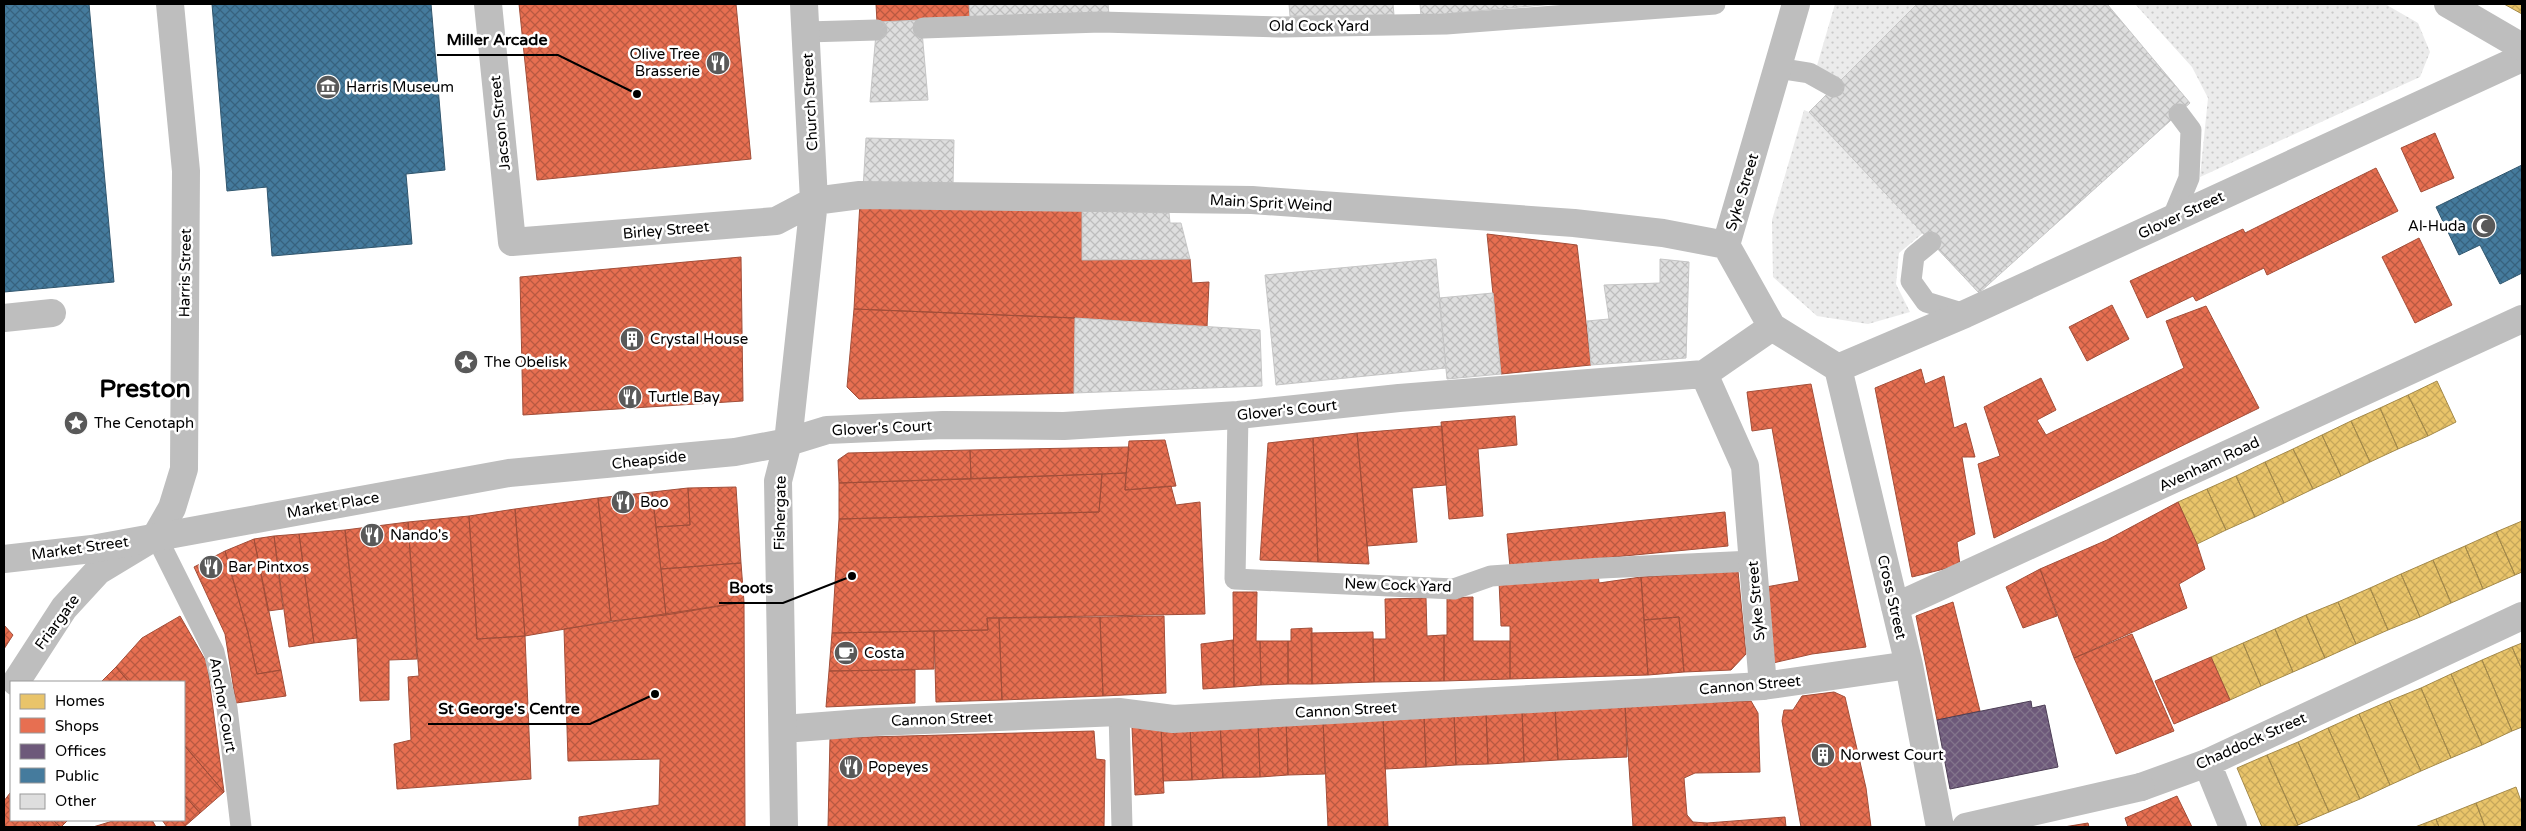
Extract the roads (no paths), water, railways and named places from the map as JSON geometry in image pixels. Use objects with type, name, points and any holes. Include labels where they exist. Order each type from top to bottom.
[{"type":"street","name":"Harris Street","points":[[156,536],[172,508],[184,469],[186,171],[170,4]]},
{"type":"street","name":"Jacson Street","points":[[488,4],[512,242]]},
{"type":"street","name":"Church Street","points":[[804,4],[814,201]]},
{"type":"street","name":"Syke Street","points":[[1796,4],[1726,245],[1772,327],[1838,368]]},
{"type":"street","points":[[2448,4],[2522,47]]},
{"type":"street","name":"Glover Street","points":[[1838,368],[1965,314],[2522,58]]},
{"type":"street","name":"Main Sprit Weind","points":[[814,201],[860,195],[1252,200],[1574,223],[1663,233],[1726,245]]},
{"type":"street","name":"Birley Street","points":[[512,242],[776,220],[814,201]]},
{"type":"street","name":"Fishergate","points":[[784,827],[778,481],[788,442],[814,201]]},
{"type":"street","points":[[4,318],[52,312]]},
{"type":"street","name":"Avenham Road","points":[[1895,607],[2522,319]]},
{"type":"street","points":[[1704,374],[1772,327]]},
{"type":"street","name":"Cross Street","points":[[1838,368],[1908,665],[1940,827]]},
{"type":"street","name":"Syke Street","points":[[1704,374],[1745,466],[1763,686]]},
{"type":"street","name":"Glover's Court","points":[[788,442],[828,430],[943,425],[1064,426],[1238,415],[1400,398],[1704,374]]},
{"type":"street","name":"Cheapside","points":[[509,473],[735,452],[788,442]]},
{"type":"street","name":"Market Place","points":[[156,536],[509,473]]},
{"type":"street","name":"Market Street","points":[[4,559],[92,549],[156,536]]},
{"type":"street","name":"Friargate","points":[[17,681],[64,608],[98,571],[156,536]]},
{"type":"street","name":"Chaddock Street","points":[[1966,827],[2141,787],[2207,763],[2522,616]]},
{"type":"street","name":"Cannon Street","points":[[783,729],[885,722],[1119,712],[1174,719],[1763,686],[1908,665]]},
{"type":"street","points":[[2207,763],[2234,827]]},
{"type":"lane","name":"Old Cock Yard","points":[[923,28],[1101,22],[1282,27],[1446,24],[1715,4]]},
{"type":"lane","points":[[806,32],[877,30]]},
{"type":"lane","points":[[1778,68],[1809,73],[1834,87]]},
{"type":"lane","points":[[2172,219],[2189,178],[2192,130],[2179,114]]},
{"type":"lane","points":[[1931,242],[1914,256],[1911,281],[1926,302],[1965,314]]},
{"type":"lane","name":"New Cock Yard","points":[[1238,415],[1235,579],[1454,589],[1491,576],[1602,568],[1753,561]]},
{"type":"lane","name":"Anchor Court","points":[[156,536],[214,652],[226,708],[241,827]]},
{"type":"lane","points":[[1119,712],[1122,827]]},
{"type":"place","name":"Olive Tree Brasserie","points":[[718,63]]},
{"type":"place","name":"Harris Museum","points":[[328,87]]},
{"type":"place","name":"Miller Arcade","points":[[637,94]]},
{"type":"place","name":"Al-Huda","points":[[2484,226]]},
{"type":"place","name":"Crystal House","points":[[632,339]]},
{"type":"place","name":"The Obelisk","points":[[466,362]]},
{"type":"place","name":"Turtle Bay","points":[[630,397]]},
{"type":"place","name":"The Cenotaph","points":[[76,423]]},
{"type":"place","name":"Boo","points":[[623,502]]},
{"type":"place","name":"Nando's","points":[[372,535]]},
{"type":"place","name":"Bar Pintxos","points":[[211,567]]},
{"type":"place","name":"Boots","points":[[852,576]]},
{"type":"place","name":"Costa","points":[[846,653]]},
{"type":"place","name":"St George's Centre","points":[[655,694]]},
{"type":"place","name":"Norwest Court","points":[[1823,755]]},
{"type":"place","name":"Popeyes","points":[[851,767]]},
{"type":"district","name":"Preston","points":[[145,389]]}]
